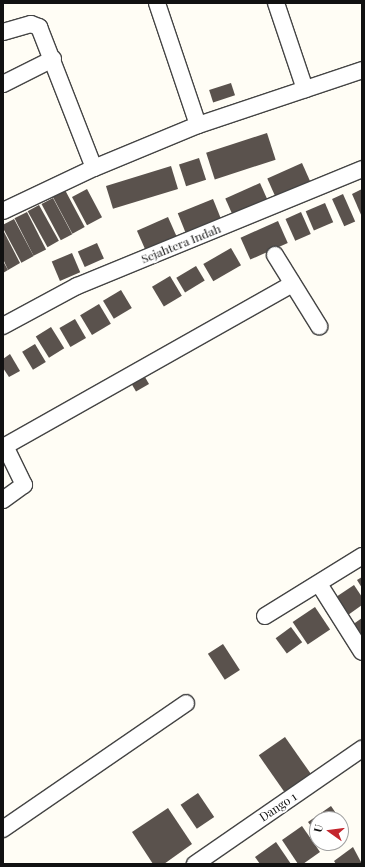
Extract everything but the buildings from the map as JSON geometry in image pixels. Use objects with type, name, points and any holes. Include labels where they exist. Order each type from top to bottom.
[{"type":"street","points":[[157,3],[198,125]]},
{"type":"street","points":[[276,3],[305,89]]},
{"type":"street","points":[[3,32],[31,24],[39,27],[53,59],[94,168]]},
{"type":"street","points":[[3,84],[53,59]]},
{"type":"street","points":[[3,211],[94,168],[198,125],[362,70]]},
{"type":"street","name":"Sejahtera Indah","points":[[3,326],[77,286],[362,169]]},
{"type":"street","points":[[275,255],[319,326]]},
{"type":"street","points":[[3,500],[24,485],[5,446],[293,284]]},
{"type":"street","points":[[266,616],[362,556]]},
{"type":"street","points":[[319,584],[362,652]]},
{"type":"street","points":[[3,830],[186,702]]},
{"type":"street","name":"Dango 1","points":[[195,864],[362,749]]}]
